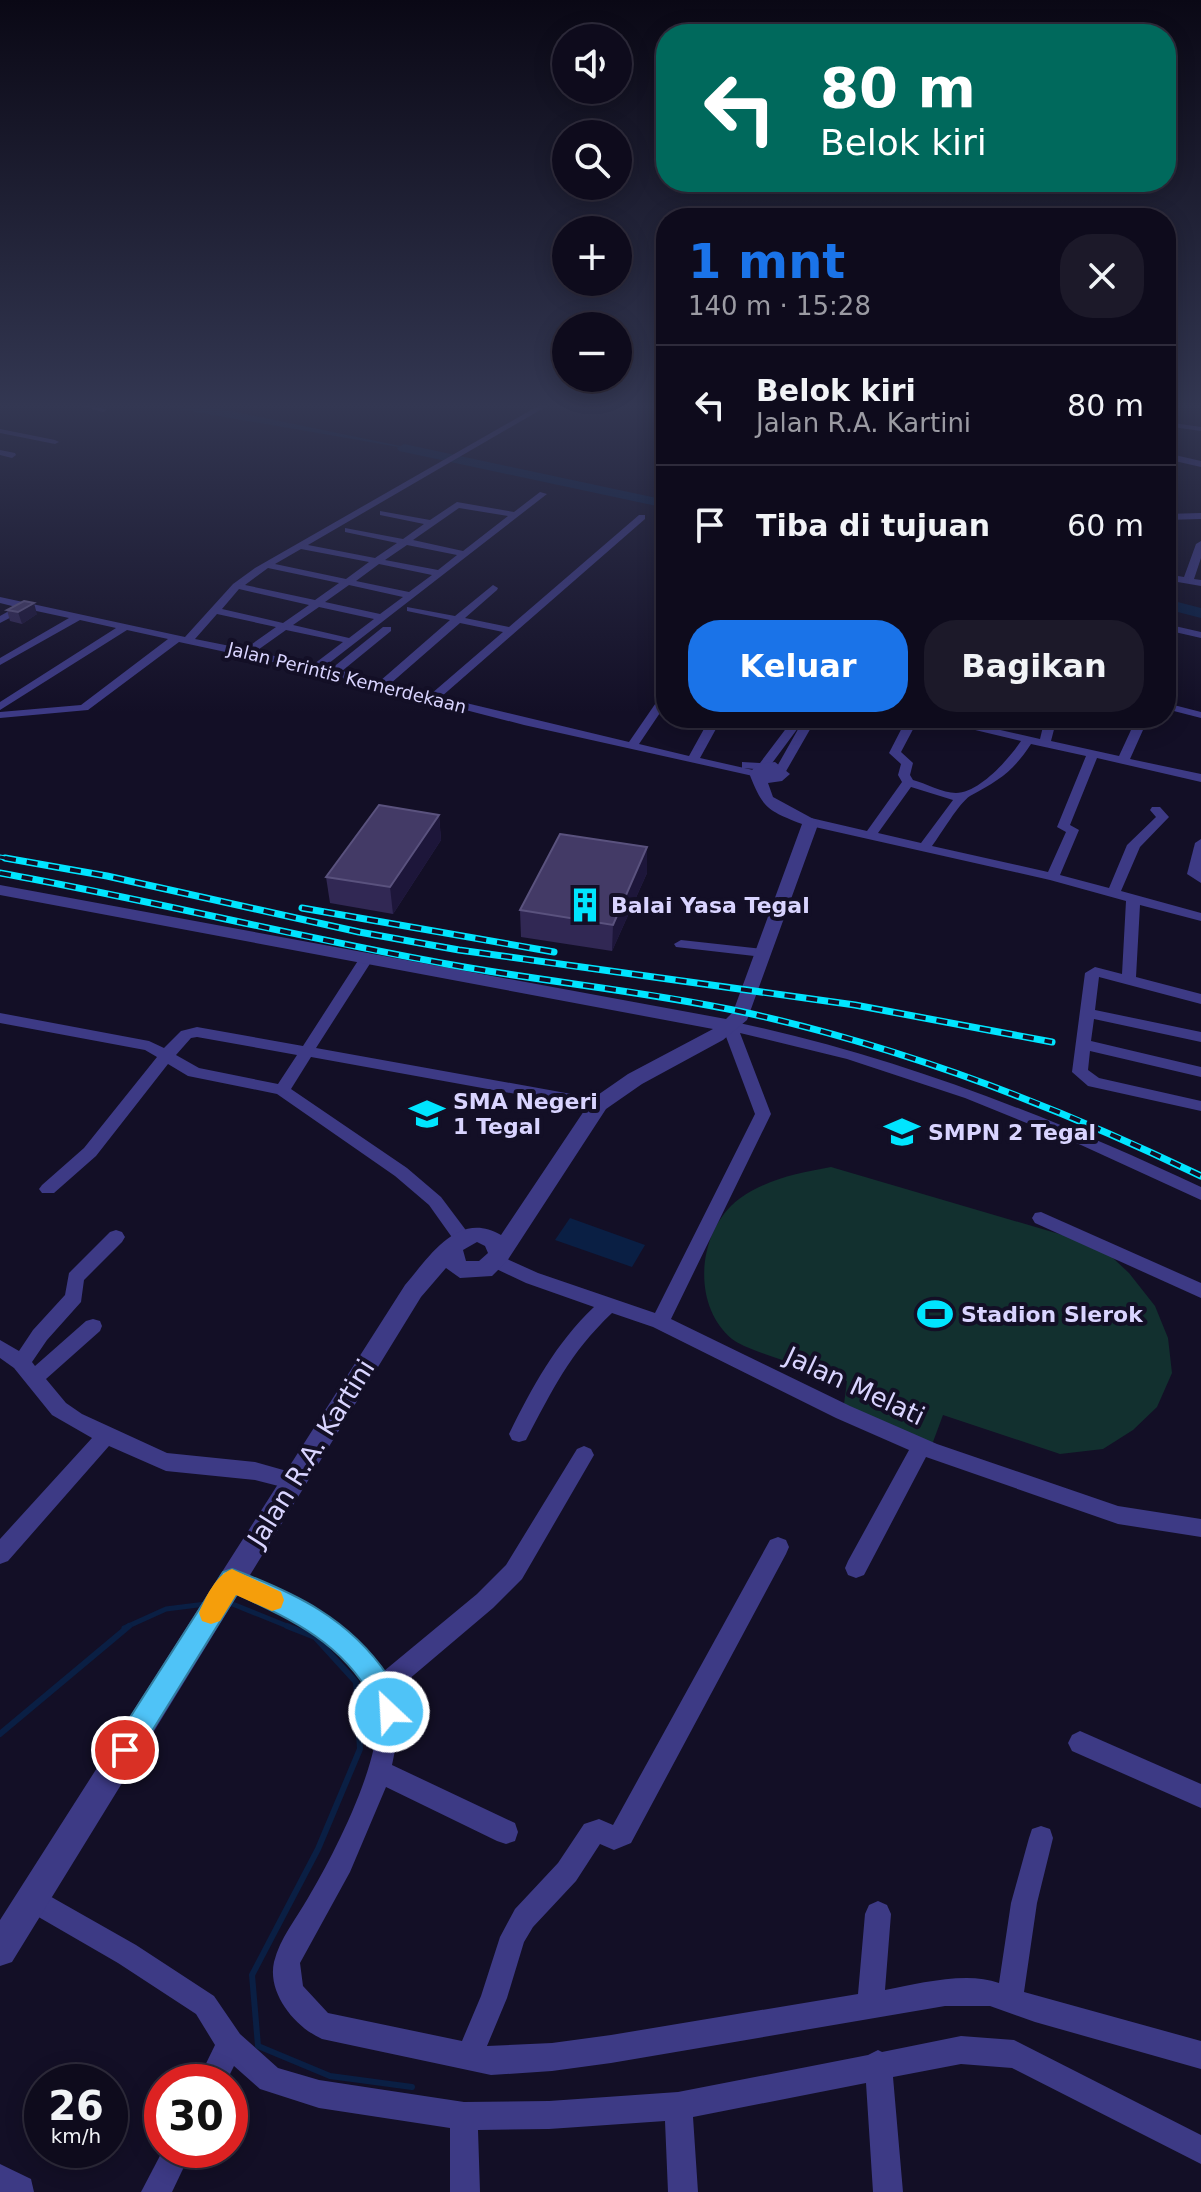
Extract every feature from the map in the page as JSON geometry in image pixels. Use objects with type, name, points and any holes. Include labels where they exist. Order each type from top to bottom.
[{"type":"street","points":[[0,715],[84,708],[184,638],[217,611],[237,586],[266,565],[364,508]]},
{"type":"street","points":[[245,654],[455,508]]},
{"type":"street","points":[[492,508],[516,515]]},
{"type":"street","points":[[316,668],[525,508]]},
{"type":"street","points":[[383,513],[432,523]]},
{"type":"street","points":[[1176,517],[1201,516]]},
{"type":"street","points":[[432,699],[642,517]]},
{"type":"street","points":[[348,530],[465,554]]},
{"type":"street","points":[[1188,581],[1201,544]]},
{"type":"street","points":[[299,546],[439,573]]},
{"type":"street","points":[[266,565],[409,595]]},
{"type":"street","points":[[1176,579],[1201,583]]},
{"type":"street","points":[[237,586],[379,617]]},
{"type":"street","points":[[383,684],[493,588]]},
{"type":"street","name":"Jalan Perintis Kemerdekaan","points":[[0,600],[334,672],[432,699],[693,760],[779,774]]},
{"type":"street","points":[[0,620],[26,605]]},
{"type":"street","points":[[411,609],[508,630]]},
{"type":"street","points":[[217,611],[350,641]]},
{"type":"street","points":[[0,662],[78,617]]},
{"type":"street","points":[[0,707],[127,626]]},
{"type":"street","points":[[334,672],[387,629]]},
{"type":"street","points":[[1176,632],[1201,635]]},
{"type":"street","points":[[0,687],[21,693]]},
{"type":"street","points":[[1176,709],[1201,715]]},
{"type":"street","points":[[632,746],[656,711]]},
{"type":"street","points":[[693,760],[711,728]]},
{"type":"street","points":[[793,728],[761,771],[762,793],[775,805],[811,822],[1052,877],[1201,917]]},
{"type":"street","points":[[775,805],[779,796],[779,774],[804,728]]},
{"type":"street","points":[[908,728],[895,753],[907,763],[904,775],[908,782],[959,796],[993,782],[1028,739]]},
{"type":"street","points":[[977,728],[1201,778]]},
{"type":"street","points":[[1045,743],[1049,728]]},
{"type":"street","points":[[1123,760],[1137,728]]},
{"type":"street","points":[[1052,877],[1073,830],[1063,827],[1093,753]]},
{"type":"street","points":[[870,835],[908,782]]},
{"type":"street","points":[[924,848],[935,830],[960,802],[959,796]]},
{"type":"street","points":[[1113,894],[1134,845],[1163,817],[1156,810]]},
{"type":"street","points":[[413,1291],[441,1277],[484,1270],[497,1258],[530,1211],[599,1104],[635,1079],[716,1036],[742,1012],[811,822]]},
{"type":"street","points":[[1201,843],[1194,874],[1201,879]]},
{"type":"street","points":[[0,890],[817,1044],[946,1084],[1118,1154],[1201,1194]]},
{"type":"street","points":[[1129,978],[1133,900]]},
{"type":"street","points":[[681,944],[763,953]]},
{"type":"street","points":[[282,1090],[366,959]]},
{"type":"street","points":[[1201,999],[1129,978],[1099,971],[1092,973],[1080,1072],[1085,1078],[1201,1106]]},
{"type":"street","points":[[1087,1013],[1201,1037]]},
{"type":"street","points":[[0,1018],[149,1046],[194,1072],[282,1090],[401,1172],[435,1201],[461,1240]]},
{"type":"street","points":[[660,1322],[763,1114],[730,1026]]},
{"type":"street","points":[[48,1189],[90,1152],[181,1038],[197,1032],[599,1104]]},
{"type":"street","points":[[1083,1044],[1201,1072]]},
{"type":"street","points":[[468,1271],[454,1265],[450,1253],[461,1240],[499,1230],[530,1211]]},
{"type":"street","points":[[1041,1218],[1201,1291]]},
{"type":"street","points":[[27,1371],[40,1335],[74,1297],[75,1278],[116,1237]]},
{"type":"street","points":[[461,1240],[492,1239],[499,1249],[497,1258]]},
{"type":"street","name":"Jalan R.A. Kartini","points":[[0,1950],[413,1291],[461,1240]]},
{"type":"street","name":"Jalan Melati","points":[[497,1258],[532,1278],[660,1322],[843,1412],[921,1446],[1118,1515],[1201,1528]]},
{"type":"street","points":[[519,1434],[560,1358],[580,1332],[609,1304]]},
{"type":"street","points":[[27,1371],[93,1326]]},
{"type":"street","points":[[0,1348],[27,1371],[59,1409],[166,1462],[255,1471],[294,1481]]},
{"type":"street","points":[[0,1554],[107,1435]]},
{"type":"street","points":[[856,1568],[921,1446]]},
{"type":"street","points":[[381,1688],[485,1601],[514,1572],[584,1455]]},
{"type":"street","points":[[469,2056],[494,1998],[513,1937],[524,1918],[567,1872],[593,1833],[599,1831],[614,1838],[622,1834],[778,1547]]},
{"type":"street","points":[[230,1583],[311,1617],[338,1635],[362,1660],[387,1697],[389,1712],[380,1772],[329,1888],[286,1967],[288,1988],[305,2012],[322,2025],[491,2061],[552,2057],[967,1991],[1010,1998],[1035,2009],[1201,2055]]},
{"type":"street","points":[[1080,1743],[1201,1796]]},
{"type":"street","points":[[380,1772],[506,1832]]},
{"type":"street","points":[[1010,1998],[1024,1903],[1041,1838]]},
{"type":"street","points":[[32,1899],[127,1954],[205,2005],[230,2044],[270,2079],[319,2094],[464,2116],[549,2115],[678,2106],[961,2050],[1014,2054],[1201,2150]]},
{"type":"street","points":[[870,2004],[878,1914]]},
{"type":"street","points":[[220,2064],[230,2044]]},
{"type":"street","points":[[878,2064],[888,2192]]},
{"type":"street","points":[[678,2106],[683,2192]]},
{"type":"street","points":[[464,2116],[465,2192]]},
{"type":"street","points":[[156,2192],[169,2168]]},
{"type":"green space","name":"Stadion Slerok","points":[[831,1167],[1100,1246],[1129,1273],[1155,1306],[1168,1338],[1172,1373],[1157,1407],[1133,1430],[1103,1449],[1060,1454],[943,1415],[930,1450],[843,1412],[847,1381],[768,1355],[732,1339],[719,1325],[705,1288],[704,1268],[714,1230],[739,1199],[761,1186]]},
{"type":"water","points":[[570,1218],[645,1245],[632,1267],[555,1240]]},
{"type":"building","points":[[24,601],[34,603],[18,612],[7,610]]},
{"type":"building","points":[[379,805],[439,815],[390,887],[326,877]]},
{"type":"building","points":[[560,834],[647,847],[613,925],[520,910]]},
{"type":"waterway","points":[[1176,607],[1201,613]]},
{"type":"waterway","points":[[230,1603],[289,1627]]},
{"type":"waterway","points":[[124,1628],[166,1609],[206,1604]]},
{"type":"waterway","points":[[0,1734],[129,1626]]},
{"type":"waterway","points":[[289,1627],[315,1637],[356,1682],[360,1749],[318,1849],[252,1975],[258,2046],[330,2076],[412,2087]]},
{"type":"railway","points":[[0,857],[11,859]]},
{"type":"railway","points":[[5,858],[11,859]]},
{"type":"railway","points":[[11,859],[107,876],[359,932],[459,950],[855,1005],[1052,1042]]},
{"type":"railway","points":[[11,859],[16,860]]},
{"type":"railway","points":[[0,873],[391,953],[706,1005],[803,1026],[977,1080],[1090,1125],[1201,1176]]},
{"type":"railway","points":[[302,908],[554,952]]},
{"type":"slow traffic","points":[[211,1613],[232,1580],[272,1600]]},
{"type":"place","name":"Balai Yasa Tegal","points":[[585,905]]},
{"type":"place","name":"SMA Negeri 1 Tegal","points":[[427,1114]]},
{"type":"place","name":"SMPN 2 Tegal","points":[[902,1132]]},
{"type":"place","name":"Stadion Slerok","points":[[935,1314]]},
{"type":"route","points":[[125,1750],[232,1580],[311,1617],[338,1635],[362,1660],[387,1697],[389,1712]]}]
